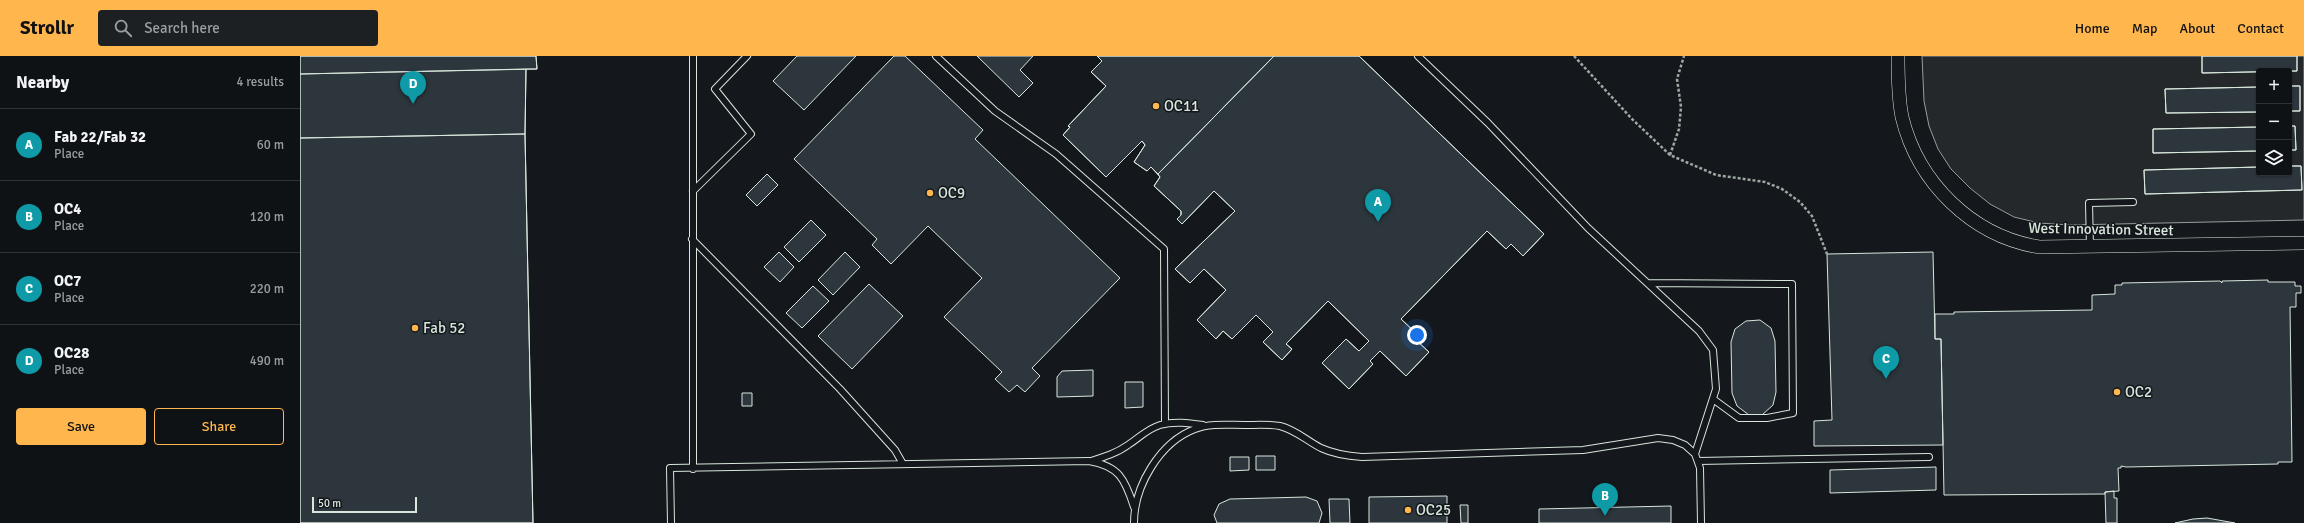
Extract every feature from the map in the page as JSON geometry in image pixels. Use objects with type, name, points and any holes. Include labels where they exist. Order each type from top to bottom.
[{"type":"street","name":"West Innovation Street","points":[[1898,56],[1899,93],[1902,116],[1910,142],[1921,164],[1949,201],[1967,217],[2018,244],[2039,247],[2090,247],[2304,243]]},
{"type":"lane","points":[[693,469],[692,239],[694,190],[694,56]]},
{"type":"lane","points":[[694,190],[751,134],[715,90],[747,56]]},
{"type":"lane","points":[[936,56],[995,111],[1056,154],[1164,250],[1166,424]]},
{"type":"lane","points":[[1418,56],[1488,123],[1588,228],[1699,331],[1713,350],[1716,389],[1695,454]]},
{"type":"lane","points":[[2090,247],[2089,203],[2133,202]]},
{"type":"lane","points":[[692,239],[840,389],[895,450],[903,464]]},
{"type":"lane","points":[[1648,283],[1792,284],[1793,413],[1767,418],[1739,418],[1713,399]]},
{"type":"lane","points":[[1089,461],[1110,456],[1128,446],[1145,432],[1166,424],[1186,423],[1212,426],[1279,426],[1293,430],[1333,453],[1362,457],[1583,450],[1658,438],[1674,440],[1685,445],[1695,454],[1700,468],[1701,523]]},
{"type":"lane","points":[[1134,523],[1134,507],[1139,490],[1151,468],[1171,444],[1184,434],[1197,428],[1212,426]]},
{"type":"lane","points":[[1698,461],[1929,457]]},
{"type":"lane","points":[[671,523],[670,468],[693,469],[1089,461],[1106,464],[1119,474],[1128,488],[1134,507]]},
{"type":"path","points":[[1574,56],[1638,124],[1670,155],[1716,175],[1765,182],[1782,189],[1800,202],[1812,216],[1828,254]]},
{"type":"path","points":[[1670,155],[1679,129],[1680,107],[1677,79],[1684,56]]},
{"type":"shaded area","points":[[1922,56],[2304,56],[2304,220],[2069,225],[2039,223],[2014,217],[1990,204],[1970,188],[1951,169],[1938,149],[1929,126],[1924,101]]},
{"type":"building","name":"Fab 52","points":[[300,56],[536,56],[537,69],[526,69],[525,134],[533,523],[300,523]]},
{"type":"building","points":[[300,56],[536,56],[537,69],[300,74]]},
{"type":"building","points":[[797,56],[856,56],[804,110],[773,81]]},
{"type":"building","name":"OC9","points":[[894,56],[905,56],[983,130],[975,139],[1120,278],[1032,368],[1040,376],[1025,392],[1017,385],[1009,392],[995,379],[1002,372],[944,317],[982,278],[928,226],[891,264],[872,245],[877,239],[794,159]]},
{"type":"building","points":[[977,56],[1033,56],[1020,70],[1033,83],[1019,97]]},
{"type":"building","points":[[1097,56],[1359,56],[1544,234],[1523,256],[1511,244],[1506,249],[1487,231],[1401,319],[1420,337],[1417,341],[1429,352],[1406,376],[1380,351],[1370,361],[1373,364],[1349,389],[1322,363],[1346,339],[1359,351],[1369,341],[1328,301],[1286,344],[1292,349],[1282,360],[1263,342],[1273,332],[1256,315],[1232,339],[1223,331],[1216,339],[1197,320],[1226,290],[1204,269],[1190,283],[1175,269],[1235,211],[1214,191],[1182,224],[1177,219],[1181,215],[1181,211],[1154,186],[1160,177],[1151,167],[1147,171],[1134,162],[1145,145],[1142,141],[1106,177],[1063,135],[1070,127],[1068,126],[1106,86],[1091,72],[1102,61]]},
{"type":"building","name":"OC11","points":[[1097,56],[1274,56],[1158,174],[1151,167],[1147,171],[1134,162],[1145,145],[1142,141],[1106,177],[1063,135],[1070,127],[1068,126],[1106,86],[1091,72],[1102,61]]},
{"type":"building","points":[[1274,56],[1359,56],[1544,234],[1523,256],[1511,244],[1506,249],[1487,231],[1401,319],[1420,337],[1417,341],[1429,352],[1406,376],[1380,351],[1370,361],[1373,364],[1349,389],[1322,363],[1346,339],[1359,351],[1369,341],[1328,301],[1286,344],[1292,349],[1282,360],[1263,342],[1273,332],[1256,315],[1232,339],[1223,331],[1216,339],[1197,320],[1226,290],[1204,269],[1190,283],[1175,269],[1235,211],[1214,191],[1182,224],[1177,219],[1181,215],[1181,211],[1154,186],[1160,177],[1158,174]]},
{"type":"building","points":[[2202,56],[2297,56],[2297,71],[2292,71],[2292,68],[2256,68],[2256,72],[2202,73]]},
{"type":"building","points":[[2202,56],[2297,56],[2297,71],[2292,71],[2292,68],[2256,68],[2256,72],[2202,73]]},
{"type":"building","points":[[526,69],[525,134],[300,138],[300,74]]},
{"type":"building","points":[[2292,86],[2300,86],[2300,111],[2292,111]]},
{"type":"building","points":[[2292,86],[2300,86],[2300,111],[2292,111]]},
{"type":"building","points":[[2256,87],[2256,112],[2166,113],[2165,89]]},
{"type":"building","points":[[2256,87],[2256,112],[2166,113],[2165,89]]},
{"type":"building","points":[[2292,126],[2295,126],[2296,150],[2292,150]]},
{"type":"building","points":[[2292,126],[2295,126],[2296,150],[2292,150]]},
{"type":"building","points":[[2256,127],[2256,151],[2153,153],[2153,129]]},
{"type":"building","points":[[2256,127],[2256,151],[2153,153],[2153,129]]},
{"type":"building","name":"Fab 52","points":[[525,134],[533,523],[300,523],[300,138]]},
{"type":"building","points":[[2292,166],[2301,166],[2302,190],[2145,194],[2144,170],[2256,167],[2256,176],[2292,176]]},
{"type":"building","points":[[2292,166],[2301,166],[2302,190],[2145,194],[2144,170],[2256,167],[2256,176],[2292,176]]},
{"type":"building","points":[[767,174],[778,185],[757,206],[746,195]]},
{"type":"building","points":[[811,220],[826,235],[799,262],[784,247]]},
{"type":"building","points":[[779,252],[794,267],[780,282],[764,267]]},
{"type":"building","points":[[845,252],[860,267],[833,295],[818,280]]},
{"type":"building","points":[[1933,252],[1935,339],[1941,339],[1943,445],[1814,446],[1814,421],[1832,420],[1827,254]]},
{"type":"building","name":"OC2","points":[[2268,280],[2268,282],[2295,282],[2295,286],[2301,286],[2301,293],[2296,293],[2296,307],[2290,307],[2292,462],[2278,462],[2278,464],[2121,466],[2121,468],[2118,468],[2119,491],[2105,492],[2105,494],[1944,495],[1941,339],[1935,339],[1935,314],[1954,314],[1954,312],[2092,310],[2092,295],[2115,294],[2115,285],[2122,285],[2122,283],[2220,281],[2222,283],[2222,281]]},
{"type":"building","points":[[869,284],[903,316],[852,369],[818,336]]},
{"type":"building","points":[[813,286],[829,301],[802,328],[786,313]]},
{"type":"building","points":[[1760,320],[1771,328],[1775,341],[1776,392],[1773,405],[1762,415],[1749,415],[1737,406],[1732,393],[1731,342],[1735,329],[1746,321]]},
{"type":"building","points":[[1093,370],[1093,396],[1057,397],[1057,377],[1062,371]]},
{"type":"building","points":[[1125,382],[1143,382],[1143,407],[1125,408]]},
{"type":"building","points":[[742,393],[752,393],[752,406],[742,406]]},
{"type":"building","points":[[1256,456],[1275,456],[1275,470],[1256,470]]},
{"type":"building","points":[[1230,457],[1249,457],[1249,470],[1230,471]]},
{"type":"building","points":[[1936,467],[1936,490],[1830,493],[1830,470]]},
{"type":"building","points":[[2114,491],[2114,498],[2117,498],[2117,523],[2106,523],[2105,492]]},
{"type":"building","name":"OC25","points":[[1447,496],[1447,523],[1369,523],[1369,497]]},
{"type":"building","points":[[1306,497],[1317,501],[1322,513],[1319,523],[1217,523],[1214,515],[1219,504],[1230,499]]},
{"type":"building","points":[[1329,499],[1349,499],[1350,523],[1330,523]]},
{"type":"building","points":[[1460,505],[1468,505],[1468,523],[1461,523]]},
{"type":"building","points":[[1671,506],[1671,523],[1539,523],[1539,509]]},
{"type":"building","points":[[2207,518],[2235,523],[2175,523],[2193,519]]},
{"type":"place","name":"OC28","points":[[413,104]]},
{"type":"place","name":"OC11","points":[[1156,106]]},
{"type":"place","name":"OC9","points":[[930,193]]},
{"type":"place","name":"Fab 22/Fab 32","points":[[1378,222]]},
{"type":"place","name":"Fab 52","points":[[415,328]]},
{"type":"place","name":"OC7","points":[[1886,379]]},
{"type":"place","name":"OC2","points":[[2117,392]]},
{"type":"place","name":"OC25","points":[[1408,510]]},
{"type":"place","name":"OC4","points":[[1605,516]]}]
